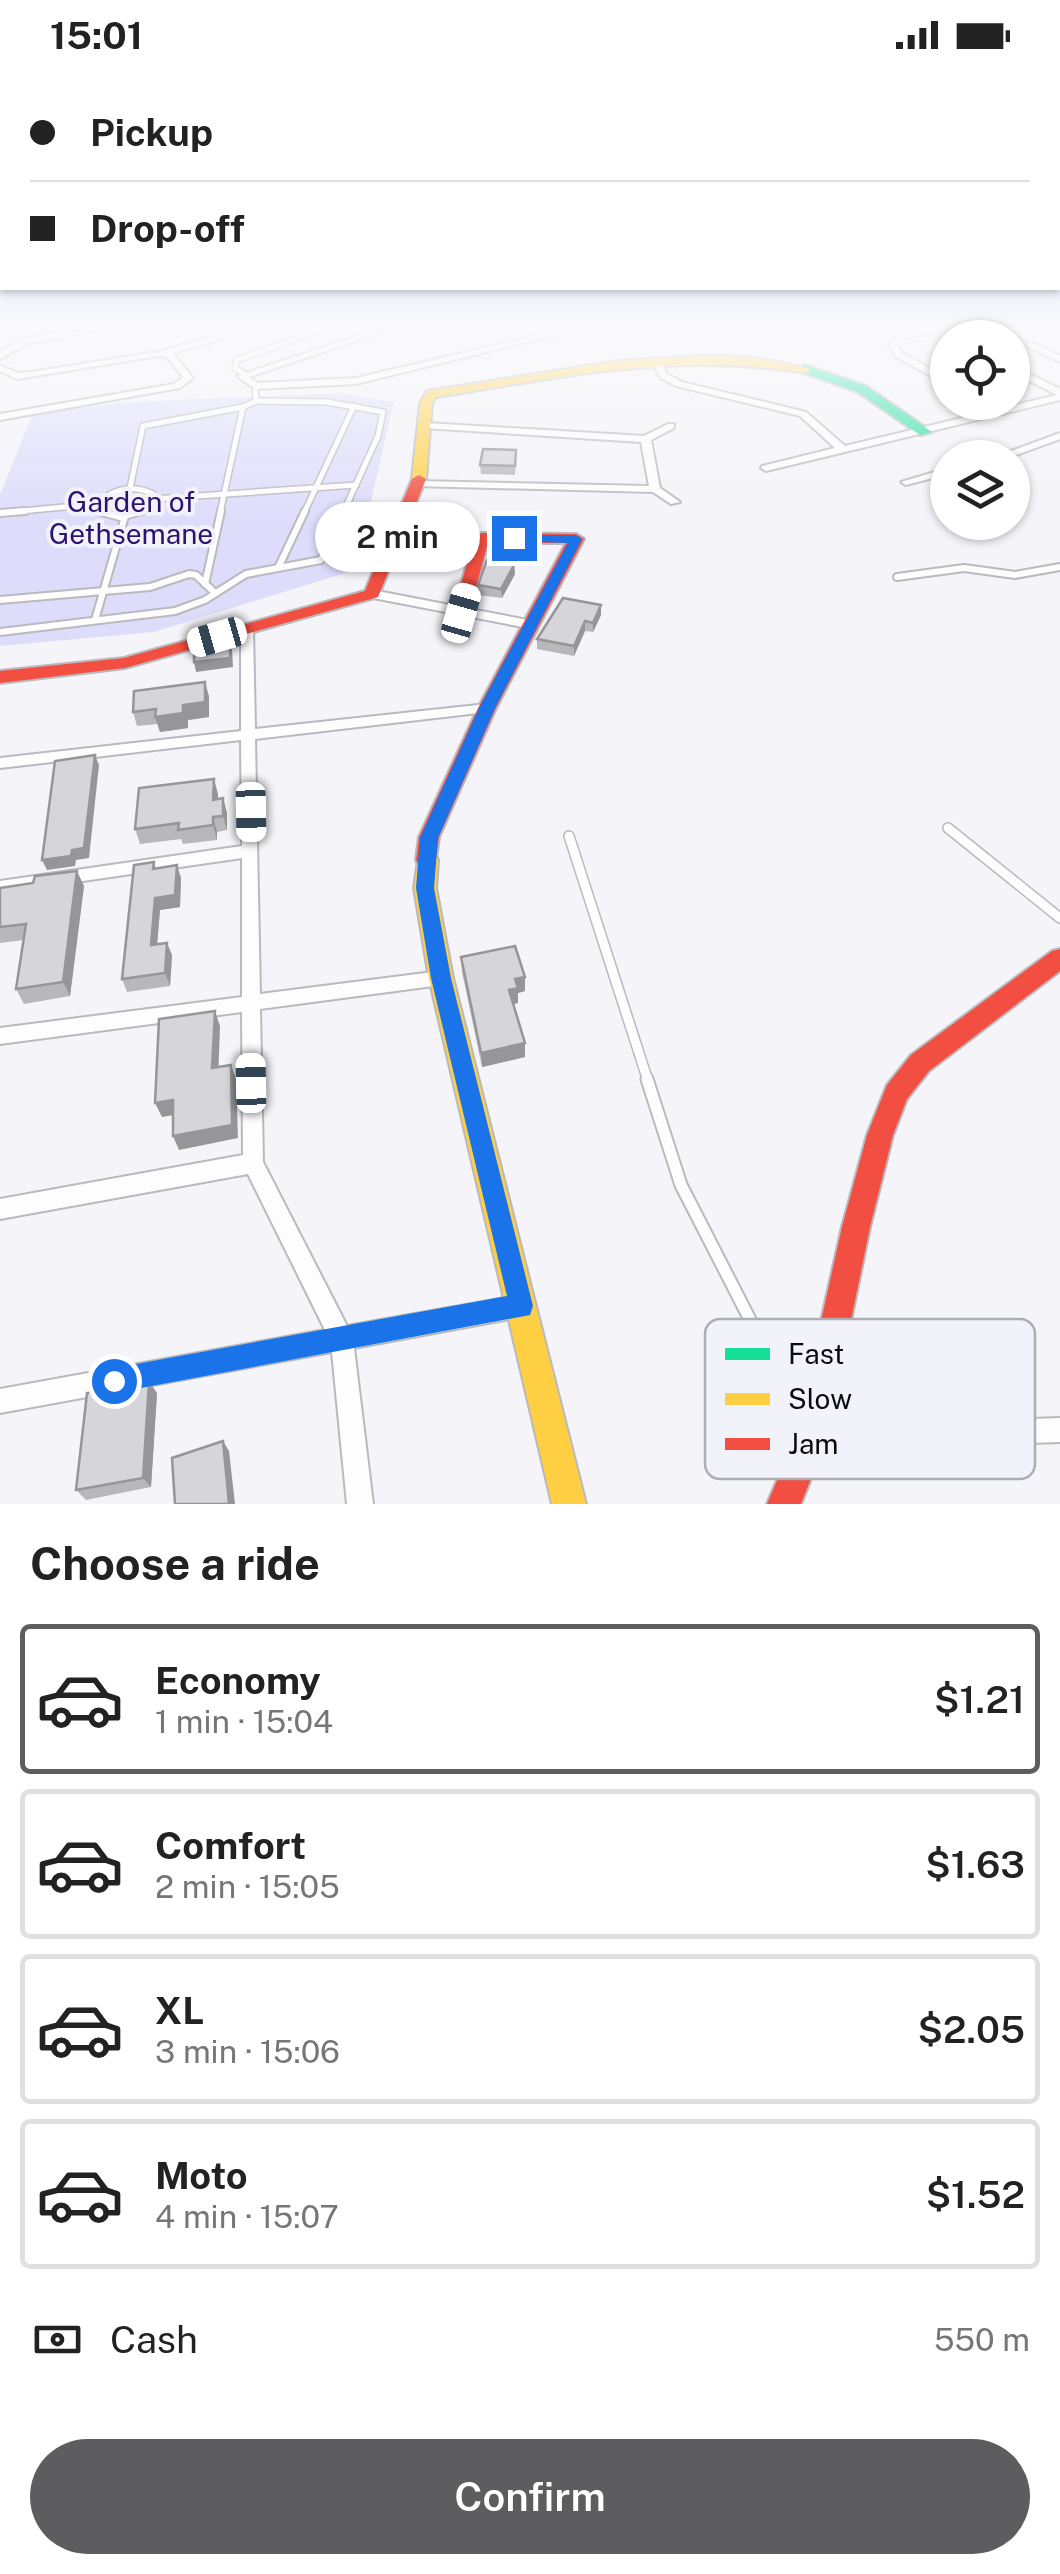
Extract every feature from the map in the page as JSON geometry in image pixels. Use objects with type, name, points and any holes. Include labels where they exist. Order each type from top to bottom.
[{"type":"street","points":[[0,417],[136,392]]},
{"type":"street","points":[[372,594],[418,484],[426,403],[431,394],[445,392]]},
{"type":"street","points":[[713,392],[803,414],[841,448]]},
{"type":"street","points":[[866,392],[924,432]]},
{"type":"street","points":[[1030,404],[1060,395]]},
{"type":"street","points":[[766,468],[970,420]]},
{"type":"street","points":[[426,426],[646,439],[671,426]]},
{"type":"street","points":[[1030,447],[1060,436]]},
{"type":"street","points":[[646,439],[656,488]]},
{"type":"street","points":[[906,482],[930,476]]},
{"type":"street","points":[[418,484],[656,488],[675,502]]},
{"type":"street","points":[[461,613],[482,538],[576,539],[487,708],[429,838],[425,888],[441,978],[569,1504]]},
{"type":"street","points":[[0,677],[125,662],[372,594],[533,625]]},
{"type":"street","points":[[247,628],[253,1162],[342,1341],[360,1504]]},
{"type":"street","points":[[0,763],[487,708]]},
{"type":"street","points":[[0,887],[252,851]]},
{"type":"street","points":[[837,1319],[861,1208],[896,1093],[920,1062],[1060,958]]},
{"type":"street","points":[[0,1036],[441,978]]},
{"type":"street","points":[[0,1208],[253,1162]]},
{"type":"street","points":[[0,1401],[521,1306]]},
{"type":"street","points":[[1035,1431],[1060,1430]]},
{"type":"street","points":[[784,1504],[794,1479]]},
{"type":"lane","points":[[255,392],[256,402]]},
{"type":"lane","points":[[0,632],[175,611],[216,594],[246,574],[321,560],[378,436],[383,414],[378,409],[354,406],[256,402],[143,426],[130,488]]},
{"type":"lane","points":[[278,568],[354,406]]},
{"type":"lane","points":[[205,584],[242,407]]},
{"type":"lane","points":[[96,504],[103,514],[124,516],[146,510],[154,500],[356,485]]},
{"type":"lane","points":[[0,514],[96,504],[110,492],[130,488],[148,490],[154,500]]},
{"type":"lane","points":[[95,620],[124,516]]},
{"type":"lane","points":[[897,577],[964,568],[1015,575],[1060,567]]},
{"type":"lane","points":[[0,600],[150,586],[189,574],[216,594]]},
{"type":"lane","points":[[948,828],[1060,918]]},
{"type":"lane","points":[[568,836],[682,1185],[750,1319]]},
{"type":"green space","name":"Garden of Gethsemane","points":[[338,393],[394,402],[355,570],[154,632],[0,646],[0,495],[33,413],[131,402]]},
{"type":"building","points":[[483,449],[516,450],[515,466],[480,465]]},
{"type":"building","points":[[487,560],[514,565],[501,589],[478,585]]},
{"type":"building","points":[[563,598],[601,605],[593,623],[585,621],[574,646],[537,639]]},
{"type":"building","points":[[230,640],[230,658],[194,662],[194,650]]},
{"type":"building","points":[[205,682],[205,702],[183,705],[183,713],[155,717],[156,709],[133,712],[134,691]]},
{"type":"building","points":[[95,755],[84,848],[72,850],[71,856],[42,860],[55,761]]},
{"type":"building","points":[[214,779],[213,800],[223,798],[223,816],[213,817],[213,825],[178,830],[179,823],[135,829],[139,788]]},
{"type":"building","points":[[154,862],[153,869],[177,865],[175,895],[155,898],[151,945],[167,943],[165,973],[122,979],[134,865]]},
{"type":"building","points":[[77,871],[63,982],[16,989],[26,924],[0,927],[0,888],[33,883],[35,876]]},
{"type":"building","points":[[515,946],[525,977],[515,979],[518,988],[509,990],[525,1043],[481,1053],[461,957]]},
{"type":"building","points":[[215,1011],[212,1068],[231,1065],[232,1125],[173,1136],[173,1100],[155,1103],[159,1019]]},
{"type":"building","points":[[149,1382],[143,1478],[76,1490],[87,1393]]},
{"type":"building","points":[[223,1441],[229,1504],[175,1504],[172,1458]]},
{"type":"traffic: fast","points":[[866,392],[925,432]]},
{"type":"traffic: slow","points":[[419,479],[426,403],[431,394],[444,392]]},
{"type":"traffic: slow","points":[[427,860],[425,888],[441,978],[569,1504]]},
{"type":"traffic: jam","points":[[0,677],[125,663],[372,594],[419,479]]},
{"type":"traffic: jam","points":[[427,860],[429,837],[487,708],[576,539],[482,538],[461,613]]},
{"type":"traffic: jam","points":[[836,1319],[880,1135],[896,1093],[920,1063],[1060,958]]},
{"type":"traffic: jam","points":[[784,1504],[794,1479]]},
{"type":"route","points":[[114,1381],[521,1306],[441,978],[425,888],[429,838],[487,708],[576,539],[514,538]]}]
